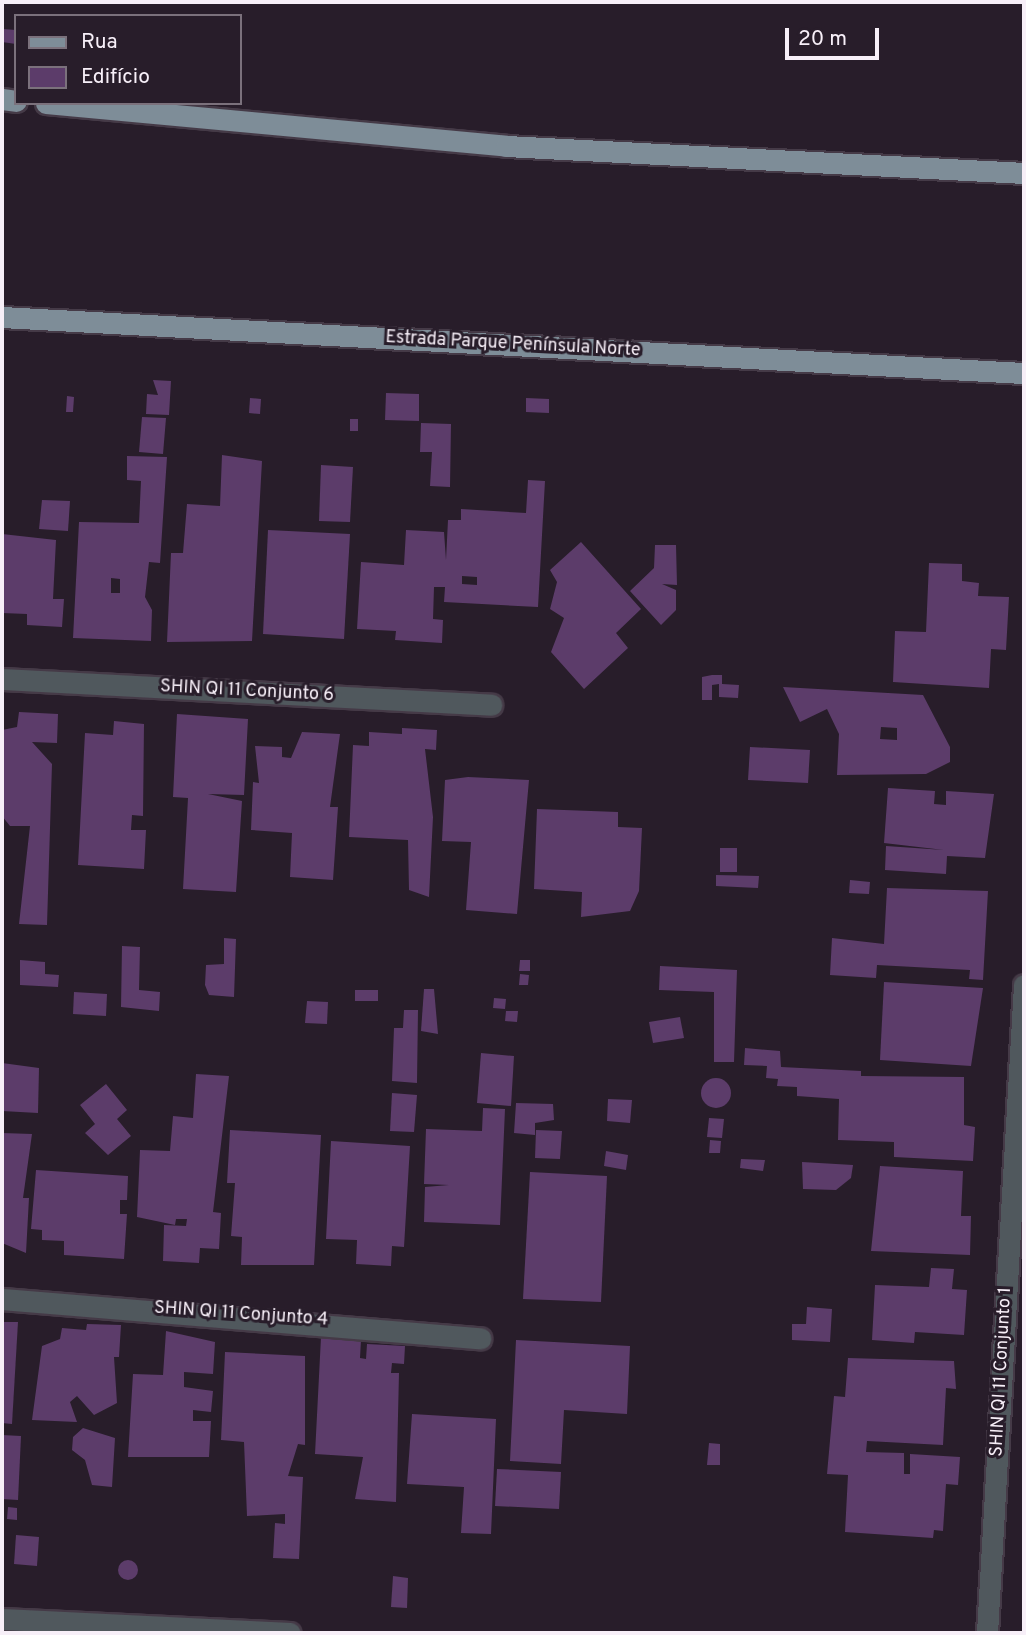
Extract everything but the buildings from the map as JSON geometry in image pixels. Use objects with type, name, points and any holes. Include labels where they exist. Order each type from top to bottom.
[{"type":"main road","points":[[67,105],[506,146],[1024,173]]},
{"type":"main road","name":"Estrada Parque Península Norte","points":[[2,317],[1024,373]]},
{"type":"street","name":"SHIN QI 11 Conjunto 6","points":[[2,680],[491,705]]},
{"type":"street","name":"SHIN QI 11 Conjunto 1","points":[[987,1633],[1024,985]]},
{"type":"street","name":"SHIN QI 11 Conjunto 4","points":[[2,1299],[480,1338]]},
{"type":"street","points":[[2,1619],[289,1633]]}]
